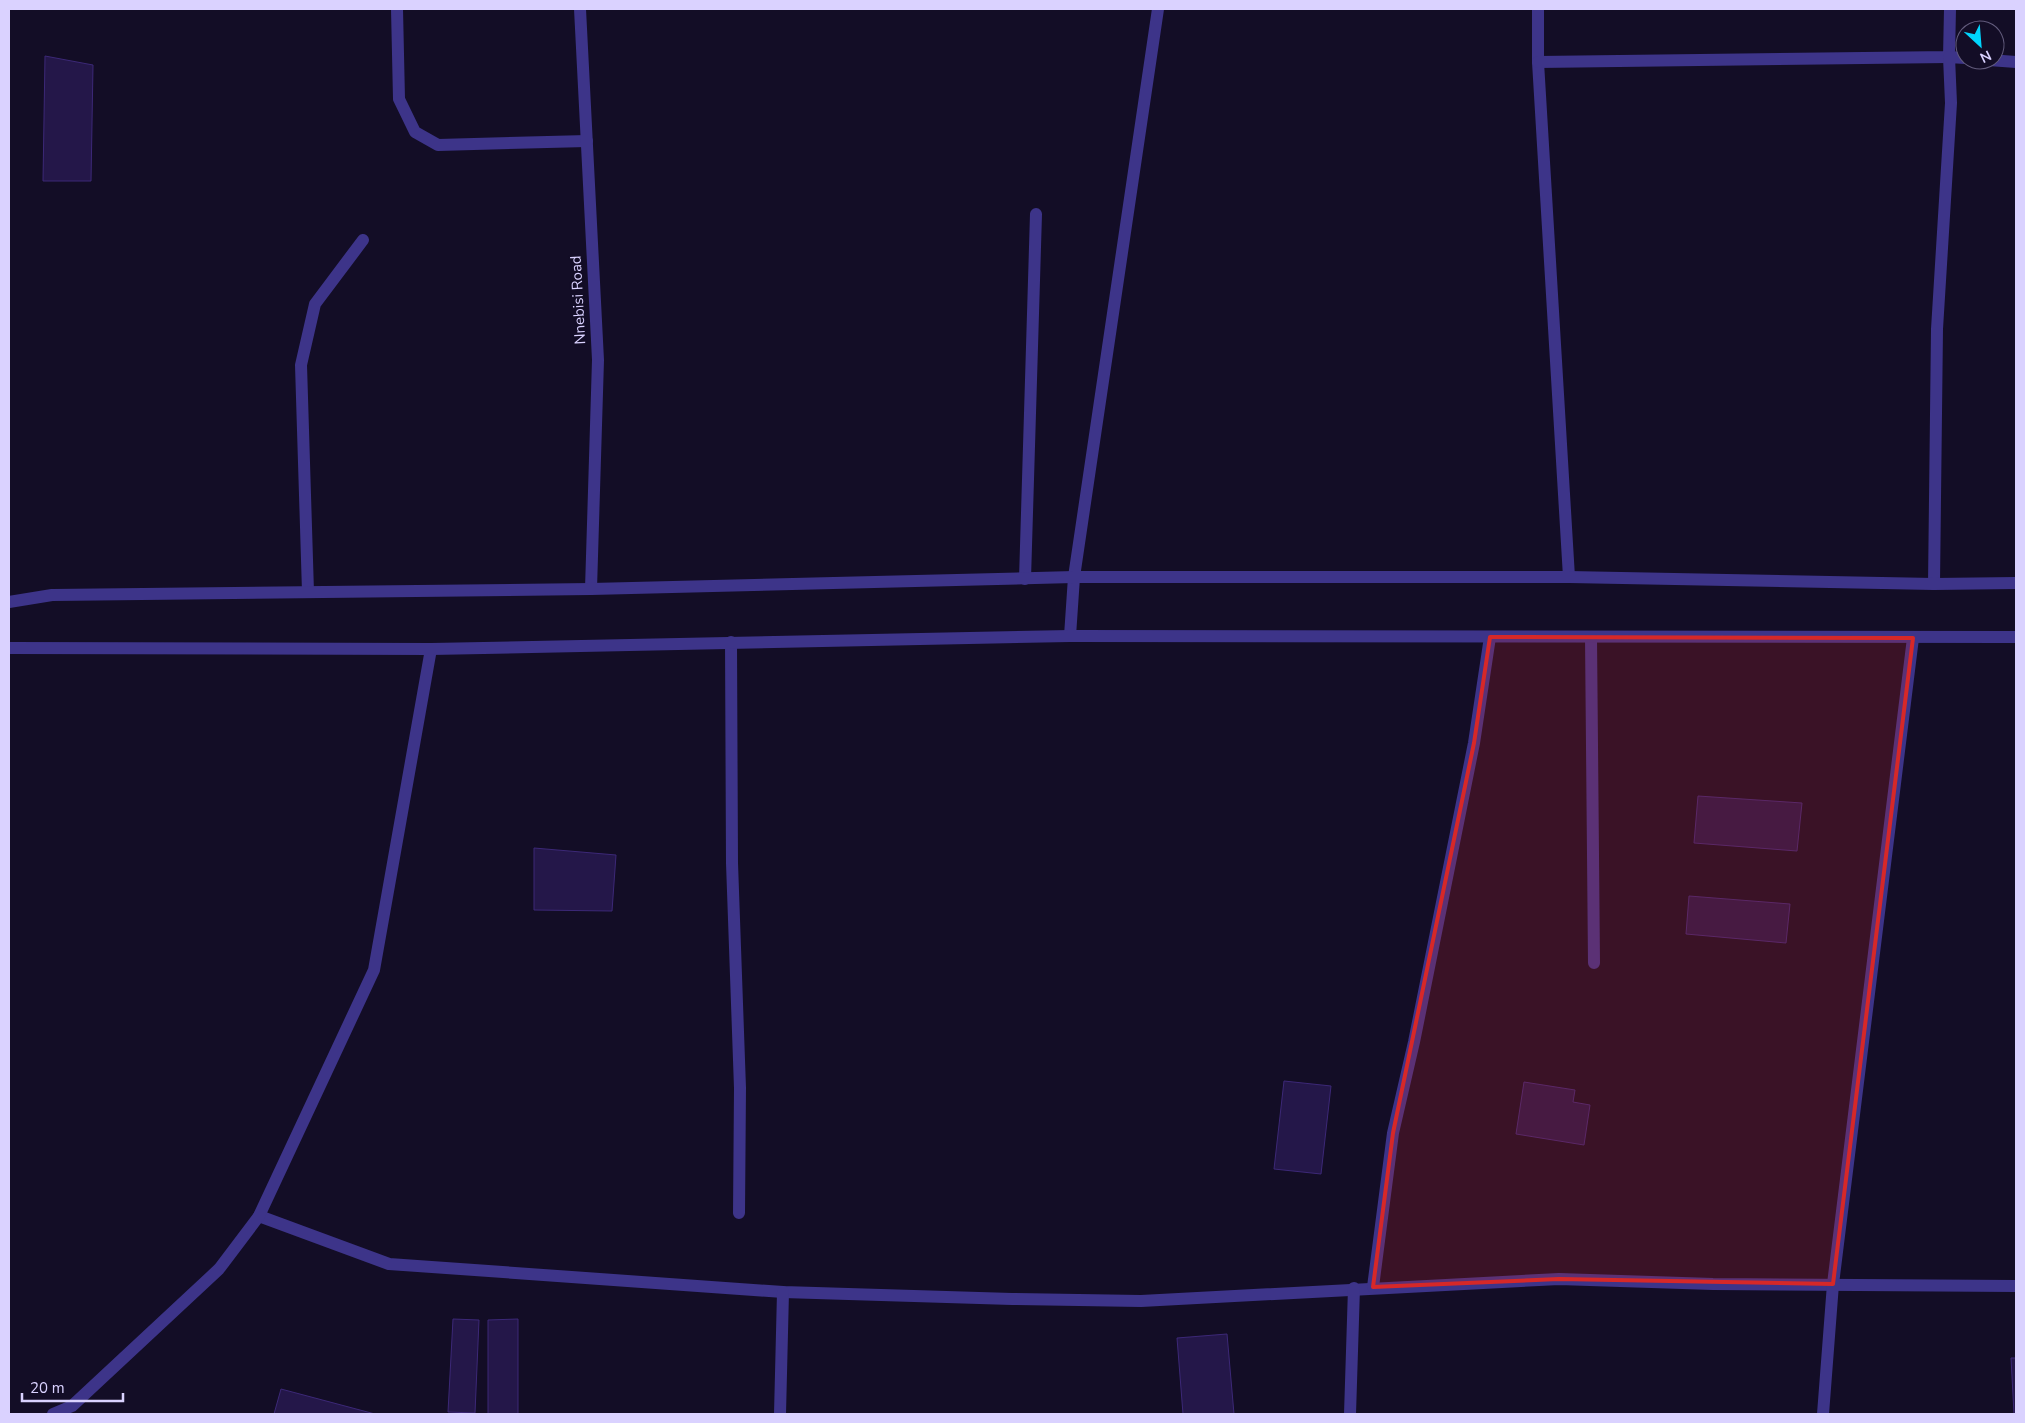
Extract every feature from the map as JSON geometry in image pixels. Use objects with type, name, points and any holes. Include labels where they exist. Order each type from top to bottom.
[{"type":"street","points":[[397,9],[400,99],[415,132],[438,145],[587,141]]},
{"type":"street","name":"Nnebisi Road","points":[[580,9],[598,360],[591,589]]},
{"type":"street","points":[[1070,636],[1074,577],[1158,9]]},
{"type":"street","points":[[1538,9],[1538,62],[1569,577]]},
{"type":"street","points":[[1934,584],[1937,329],[1951,103],[1950,9]]},
{"type":"street","points":[[1538,62],[1955,57]]},
{"type":"street","points":[[1025,579],[1036,214]]},
{"type":"street","points":[[308,592],[301,365],[315,304],[363,240]]},
{"type":"street","points":[[9,602],[52,595],[591,589],[1074,577],[1569,577],[1934,584],[2016,583]]},
{"type":"street","points":[[9,648],[431,649],[1070,636],[2016,637]]},
{"type":"street","points":[[1373,1287],[1393,1133],[1414,1042],[1472,752],[1490,637]]},
{"type":"street","points":[[1591,637],[1594,963]]},
{"type":"street","points":[[1824,1414],[1834,1284],[1913,638]]},
{"type":"street","points":[[731,642],[732,863],[740,1088],[739,1213]]},
{"type":"street","points":[[53,1414],[77,1410],[218,1268],[259,1216],[374,970],[431,649]]},
{"type":"street","points":[[259,1216],[389,1264],[783,1292],[1141,1301],[1373,1287],[1559,1279],[2016,1286]]},
{"type":"street","points":[[1350,1414],[1354,1288]]},
{"type":"street","points":[[780,1414],[783,1292]]},
{"type":"highlighted area","points":[[1490,637],[1913,638],[1833,1284],[1559,1279],[1373,1287],[1393,1133],[1474,743]]},
{"type":"building","points":[[45,56],[93,65],[91,181],[43,181]]},
{"type":"building","points":[[1698,796],[1802,803],[1797,851],[1694,843]]},
{"type":"building","points":[[534,848],[616,855],[612,911],[534,910]]},
{"type":"building","points":[[1689,896],[1790,904],[1786,943],[1686,934]]},
{"type":"building","points":[[1284,1081],[1331,1086],[1321,1174],[1274,1169]]},
{"type":"building","points":[[1524,1082],[1575,1090],[1573,1102],[1590,1105],[1584,1145],[1516,1134]]},
{"type":"building","points":[[453,1319],[479,1320],[475,1413],[448,1412]]},
{"type":"building","points":[[518,1319],[518,1414],[488,1414],[488,1320]]},
{"type":"building","points":[[1227,1334],[1234,1414],[1183,1414],[1177,1338]]},
{"type":"building","points":[[2011,1358],[2016,1358],[2016,1414],[2014,1414]]},
{"type":"building","points":[[281,1389],[375,1414],[274,1414]]}]
